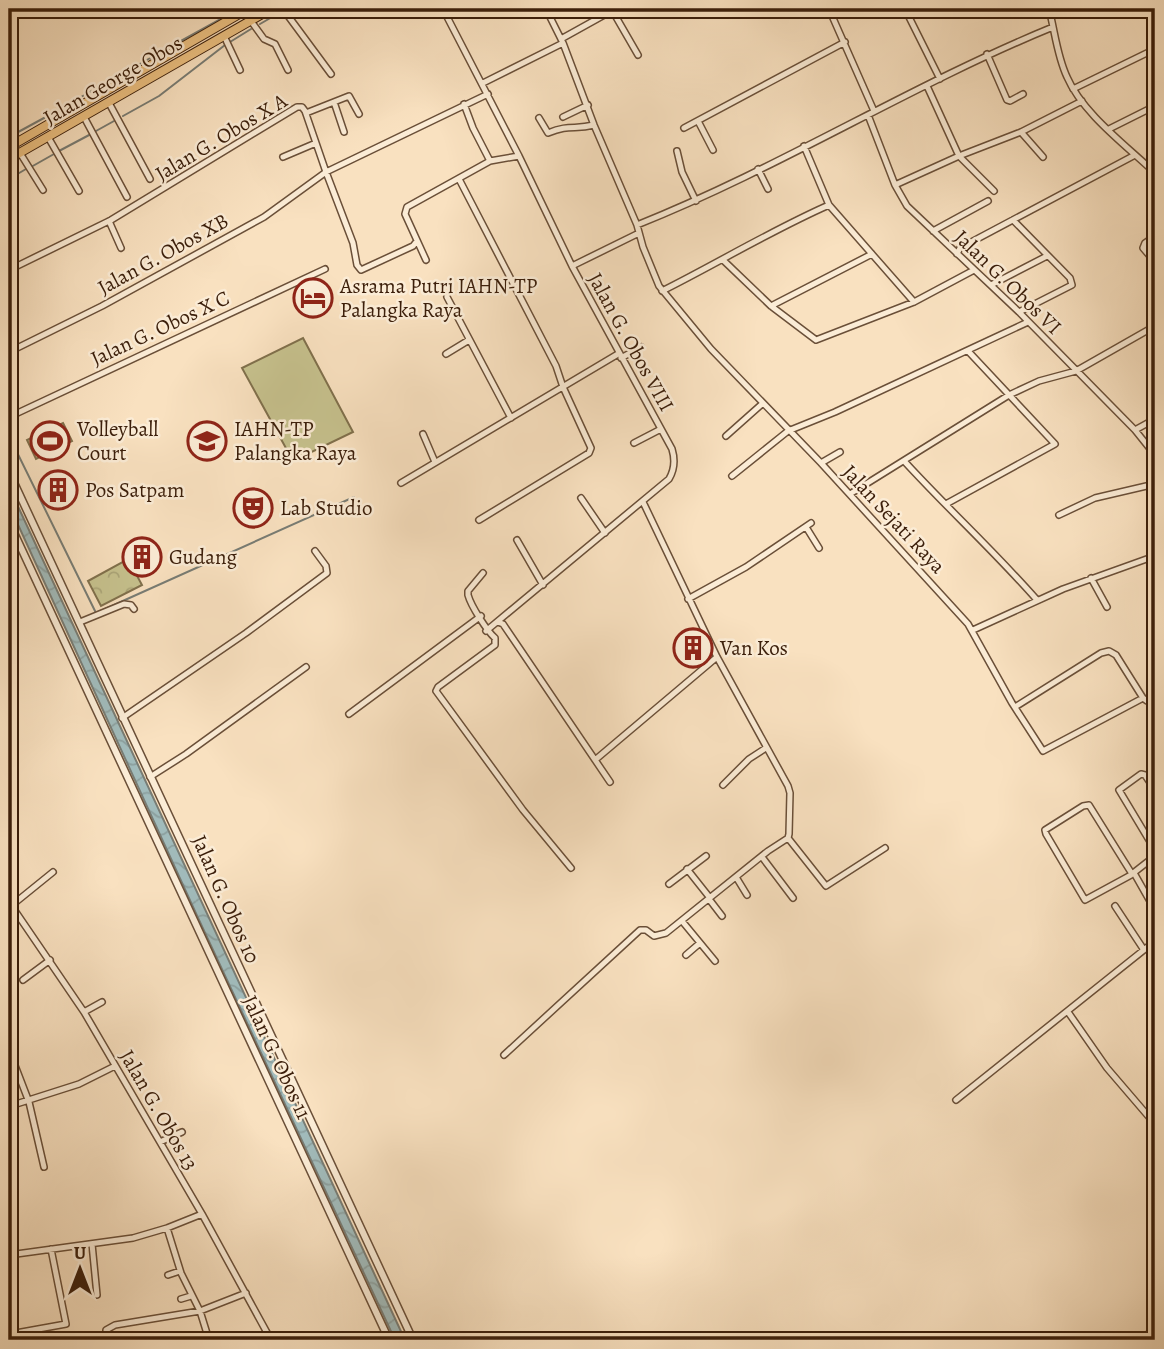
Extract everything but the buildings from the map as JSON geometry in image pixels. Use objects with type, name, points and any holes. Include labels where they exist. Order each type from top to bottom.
[{"type":"main road","name":"Jalan George Obos","points":[[9,159],[271,9]]},
{"type":"main road","name":"Jalan George Obos","points":[[9,147],[244,10]]},
{"type":"street","points":[[283,9],[331,74]]},
{"type":"street","name":"Jalan G. Obos VIII","points":[[443,9],[483,83],[572,267],[673,453],[673,471],[669,478],[486,631]]},
{"type":"street","points":[[447,16],[461,9]]},
{"type":"street","name":"Jalan Sejati Raya","points":[[546,9],[562,41],[637,225],[651,270],[662,290],[762,404],[850,494],[973,630],[1015,707],[1043,751],[1143,698]]},
{"type":"street","points":[[483,83],[562,41],[613,9],[638,55]]},
{"type":"street","points":[[830,9],[874,111]]},
{"type":"street","points":[[905,9],[940,79]]},
{"type":"street","points":[[1049,9],[1061,61],[1073,89],[1155,173]]},
{"type":"street","points":[[251,21],[264,39],[275,44],[288,70]]},
{"type":"street","points":[[637,225],[696,201],[987,54],[1053,27]]},
{"type":"street","points":[[224,36],[240,70]]},
{"type":"street","points":[[684,128],[845,42]]},
{"type":"street","points":[[1073,89],[1155,49]]},
{"type":"street","points":[[987,54],[1007,100],[1010,101],[1023,93]]},
{"type":"street","points":[[927,86],[959,156],[994,191]]},
{"type":"street","points":[[326,172],[488,94]]},
{"type":"street","points":[[306,113],[349,96],[359,114]]},
{"type":"street","points":[[895,185],[1021,132],[1082,101]]},
{"type":"street","points":[[334,102],[344,132]]},
{"type":"street","points":[[109,103],[150,180]]},
{"type":"street","points":[[464,104],[490,162]]},
{"type":"street","points":[[563,117],[588,105]]},
{"type":"street","name":"Jalan G. Obos X A","points":[[9,270],[109,221],[300,106],[306,113],[355,248],[357,265],[361,270],[414,246],[417,241]]},
{"type":"street","points":[[1109,128],[1155,106]]},
{"type":"street","name":"Jalan G. Obos VI","points":[[868,115],[895,185],[907,205],[1019,312],[1135,430],[1155,455]]},
{"type":"street","points":[[84,117],[127,197]]},
{"type":"street","points":[[539,118],[548,134],[560,127],[594,125]]},
{"type":"street","points":[[698,121],[713,150]]},
{"type":"street","points":[[1021,132],[1043,157]]},
{"type":"street","points":[[48,137],[79,191]]},
{"type":"street","points":[[283,157],[316,143]]},
{"type":"street","points":[[804,146],[829,205],[914,302]]},
{"type":"street","points":[[677,151],[682,172],[696,201]]},
{"type":"street","points":[[20,153],[43,190]]},
{"type":"street","points":[[957,254],[960,248],[1135,155]]},
{"type":"street","points":[[426,260],[405,214],[407,207],[490,162],[519,156]]},
{"type":"street","points":[[758,169],[768,189]]},
{"type":"street","name":"Jalan G. Obos XB","points":[[9,352],[103,306],[264,217],[326,172]]},
{"type":"street","points":[[459,178],[556,366],[590,445],[590,452],[479,520]]},
{"type":"street","points":[[933,231],[988,201]]},
{"type":"street","points":[[662,290],[723,260],[788,223],[829,205]]},
{"type":"street","points":[[1013,220],[1070,278],[1072,285],[1019,312]]},
{"type":"street","points":[[109,221],[121,248]]},
{"type":"street","points":[[572,267],[639,233]]},
{"type":"street","points":[[1155,236],[1143,248],[1155,262]]},
{"type":"street","points":[[771,306],[872,254]]},
{"type":"street","points":[[991,285],[1047,257]]},
{"type":"street","points":[[723,260],[771,306],[816,340],[914,302],[974,270]]},
{"type":"street","name":"Jalan G. Obos X C","points":[[9,417],[325,269]]},
{"type":"street","points":[[447,297],[511,418]]},
{"type":"street","points":[[732,476],[788,431],[835,412],[1028,322]]},
{"type":"street","points":[[850,494],[1009,395],[1039,381],[1076,371],[1155,326]]},
{"type":"street","points":[[446,354],[468,339]]},
{"type":"street","points":[[401,483],[563,387],[641,347]]},
{"type":"street","points":[[946,504],[1055,444],[968,351]]},
{"type":"street","points":[[726,436],[762,404]]},
{"type":"street","points":[[1135,430],[1155,419]]},
{"type":"street","points":[[634,443],[661,429]]},
{"type":"street","points":[[423,434],[435,462]]},
{"type":"street","points":[[821,463],[840,452]]},
{"type":"street","points":[[905,461],[1003,561],[1037,600]]},
{"type":"street","name":"Jalan G. Obos 10","points":[[9,472],[413,1340]]},
{"type":"street","points":[[1059,515],[1095,498],[1155,484]]},
{"type":"street","points":[[581,498],[605,533]]},
{"type":"street","points":[[504,1055],[640,930],[646,930],[654,936],[661,935],[788,838],[790,793],[717,657],[643,502]]},
{"type":"street","name":"Jalan G. Obos 11","points":[[9,522],[389,1340]]},
{"type":"street","points":[[688,599],[746,567],[808,525],[819,548]]},
{"type":"street","points":[[517,540],[543,585]]},
{"type":"street","points":[[122,718],[246,633],[327,573],[326,566],[315,551]]},
{"type":"street","points":[[973,630],[1091,578],[1155,556]]},
{"type":"street","points":[[483,573],[468,591],[469,599],[481,616],[486,631],[495,638],[495,645],[438,687],[437,694],[523,810],[571,868]]},
{"type":"street","points":[[1091,578],[1107,607]]},
{"type":"street","points":[[80,622],[124,604],[134,609]]},
{"type":"street","points":[[349,714],[481,616]]},
{"type":"street","points":[[498,622],[503,624],[610,782]]},
{"type":"street","points":[[1015,707],[1109,650],[1116,655],[1143,698],[1147,701],[1155,698]]},
{"type":"street","points":[[595,760],[717,657]]},
{"type":"street","points":[[150,777],[306,667]]},
{"type":"street","points":[[723,785],[748,759],[766,748]]},
{"type":"street","points":[[1155,790],[1142,774],[1119,790],[1155,850]]},
{"type":"street","points":[[1155,856],[1133,874],[1085,900],[1045,830],[1083,806],[1089,806],[1133,874],[1155,910]]},
{"type":"street","points":[[788,838],[826,886],[886,848]]},
{"type":"street","points":[[669,884],[706,856]]},
{"type":"street","points":[[762,857],[793,898]]},
{"type":"street","points":[[687,869],[722,916]]},
{"type":"street","points":[[10,904],[53,872]]},
{"type":"street","points":[[736,877],[747,895]]},
{"type":"street","name":"Jalan G. Obos 13","points":[[10,904],[84,1012],[202,1214],[271,1340]]},
{"type":"street","points":[[1115,906],[1144,950]]},
{"type":"street","points":[[682,920],[715,961]]},
{"type":"street","points":[[956,1100],[1155,942]]},
{"type":"street","points":[[686,955],[699,943]]},
{"type":"street","points":[[23,979],[50,960]]},
{"type":"street","points":[[84,1012],[102,1002]]},
{"type":"street","points":[[1068,1012],[1107,1068],[1155,1124]]},
{"type":"street","points":[[9,1050],[29,1102],[44,1167]]},
{"type":"street","points":[[10,1106],[29,1102],[98,1076],[115,1066]]},
{"type":"street","points":[[160,1142],[182,1132]]},
{"type":"street","points":[[9,1255],[133,1238],[202,1214]]},
{"type":"street","points":[[167,1228],[180,1271],[200,1311],[209,1340]]},
{"type":"street","points":[[92,1244],[97,1295]]},
{"type":"street","points":[[16,1333],[66,1324],[51,1249]]},
{"type":"street","points":[[168,1275],[180,1271]]},
{"type":"street","points":[[107,1340],[106,1330],[115,1325],[200,1311],[246,1293]]},
{"type":"street","points":[[181,1299],[191,1296]]},
{"type":"street","points":[[1142,1340],[1155,1327]]},
{"type":"green space","points":[[303,338],[353,432],[293,461],[242,368]]},
{"type":"green space","name":"Volleyball Court","points":[[63,423],[72,441],[36,459],[27,440]]},
{"type":"green space","points":[[128,559],[142,585],[101,606],[88,581]]},
{"type":"water","points":[[9,487],[405,1340],[395,1340],[199,920],[9,505]]},
{"type":"waterway","points":[[170,47],[239,9]]},
{"type":"waterway","points":[[260,24],[286,9]]},
{"type":"waterway","points":[[230,42],[251,29]]},
{"type":"waterway","points":[[123,116],[159,96],[225,45]]},
{"type":"waterway","points":[[72,102],[161,52]]},
{"type":"waterway","points":[[9,137],[66,106]]},
{"type":"waterway","points":[[96,131],[114,121]]},
{"type":"waterway","points":[[59,151],[91,134]]},
{"type":"waterway","points":[[31,167],[54,154]]},
{"type":"waterway","points":[[9,179],[26,169]]},
{"type":"waterway","points":[[9,436],[96,613],[354,497]]},
{"type":"place","name":"Asrama Putri IAHN-TP Palangka Raya","points":[[313,298]]},
{"type":"place","name":"Volleyball Court","points":[[50,441]]},
{"type":"place","name":"IAHN-TP Palangka Raya","points":[[207,441]]},
{"type":"place","name":"Pos Satpam","points":[[58,490]]},
{"type":"place","name":"Lab Studio","points":[[253,508]]},
{"type":"place","name":"Gudang","points":[[142,557]]},
{"type":"place","name":"Van Kos","points":[[693,648]]}]
